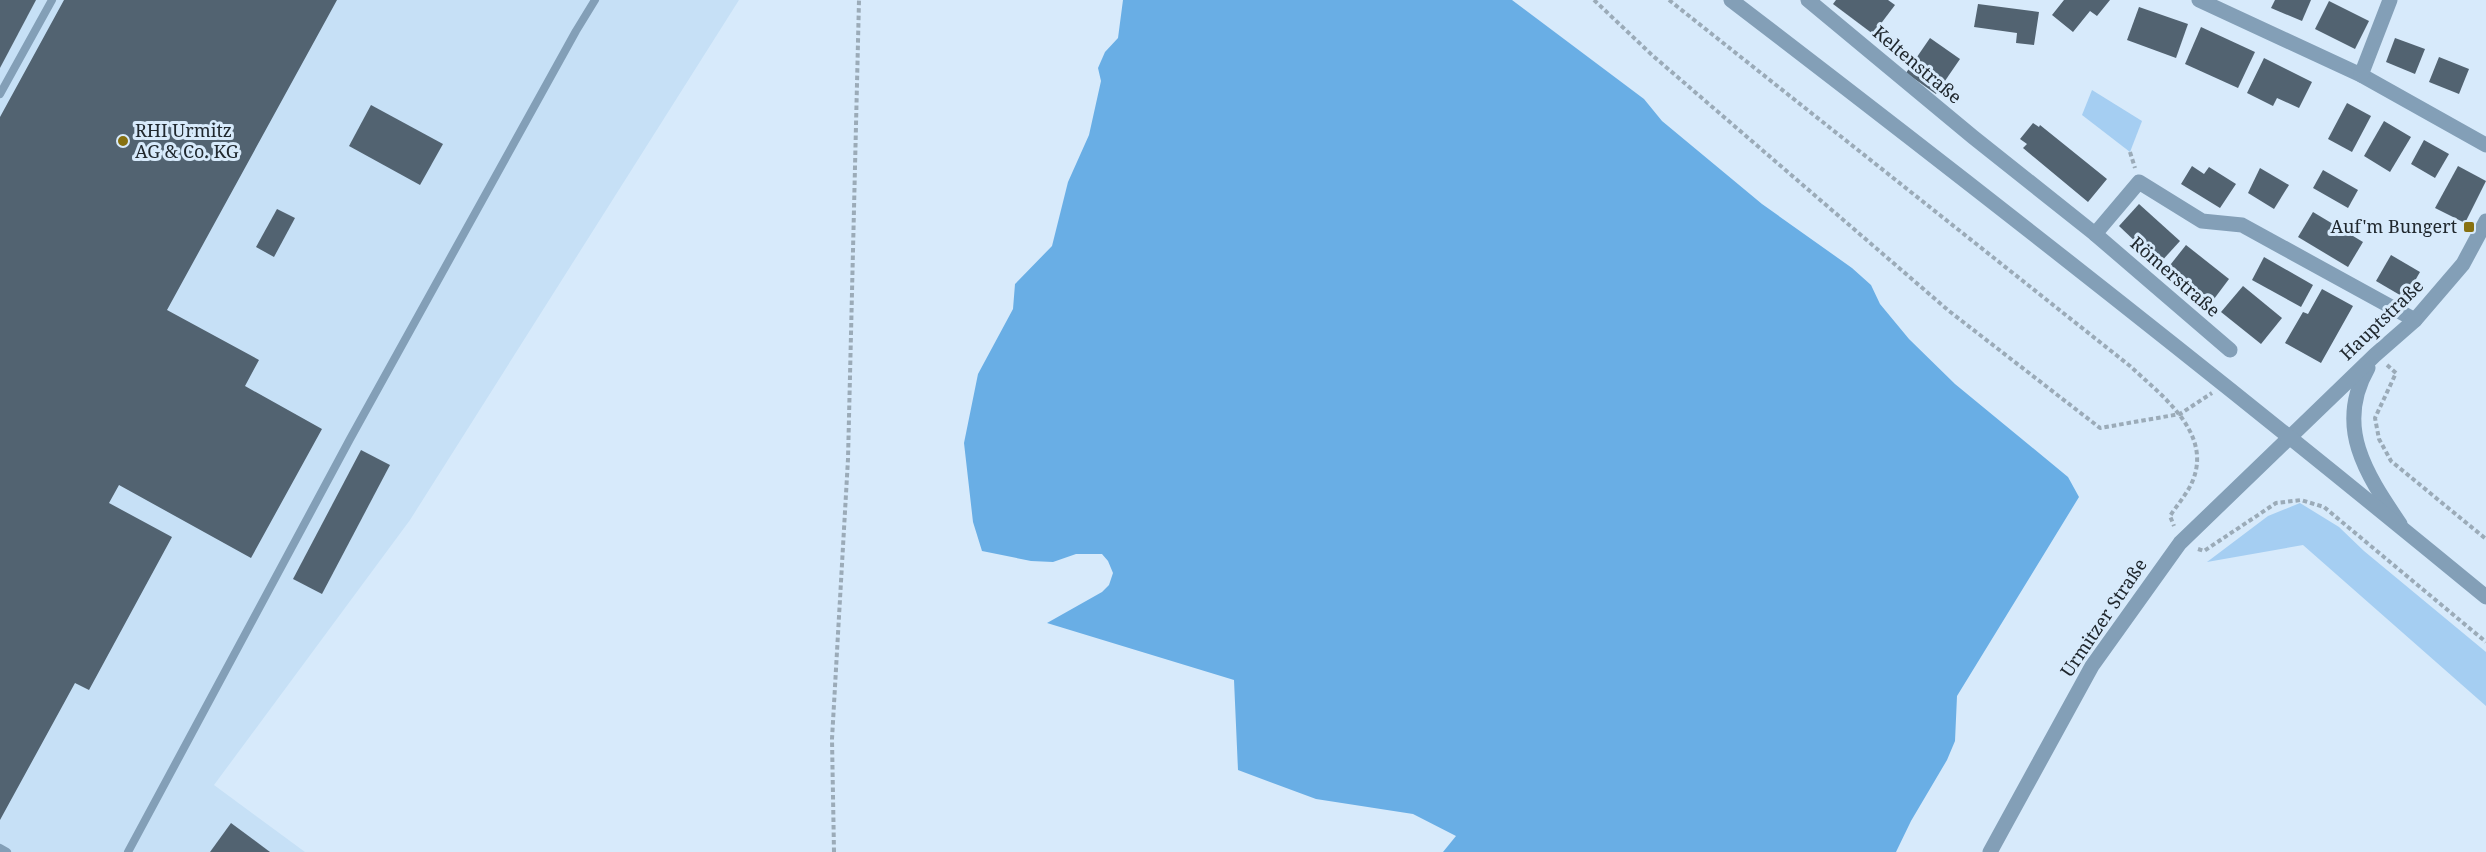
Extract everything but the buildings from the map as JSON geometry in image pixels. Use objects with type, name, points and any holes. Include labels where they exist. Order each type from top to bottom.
[{"type":"street","points":[[1731,0],[1962,177],[2290,436],[2486,597]]},
{"type":"street","name":"Keltenstraße","points":[[1808,0],[1973,137]]},
{"type":"street","points":[[2199,0],[2361,75],[2486,145]]},
{"type":"street","points":[[2361,75],[2390,0]]},
{"type":"street","name":"Römerstraße","points":[[1973,137],[2095,234],[2230,350]]},
{"type":"street","points":[[2095,234],[2139,182],[2202,221],[2242,225],[2415,320]]},
{"type":"street","name":"Hauptstraße","points":[[2290,436],[2415,320],[2463,264],[2486,220]]},
{"type":"street","points":[[2375,355],[2361,379],[2355,398],[2353,422],[2359,454],[2380,494],[2403,529]]},
{"type":"street","name":"Urmitzer Straße","points":[[1990,852],[2092,666],[2180,543],[2290,436]]},
{"type":"lane","points":[[0,94],[52,0]]},
{"type":"lane","points":[[128,852],[356,428],[595,0]]},
{"type":"lane","points":[[0,848],[7,852]]},
{"type":"path","points":[[834,852],[832,739],[848,459],[859,0]]},
{"type":"path","points":[[1594,0],[1652,55],[1949,311],[2100,428],[2180,414]]},
{"type":"path","points":[[1669,0],[2130,366],[2180,414],[2198,450],[2193,480],[2170,516],[2180,543],[2204,551],[2276,503],[2301,500],[2324,507],[2486,642]]},
{"type":"path","points":[[2375,355],[2396,373],[2375,418],[2379,440],[2391,461],[2486,539]]},
{"type":"shaded area","points":[[0,0],[739,0],[410,520],[214,785],[305,852],[0,852]]},
{"type":"shaded area","points":[[1123,0],[1512,0],[1644,99],[1662,121],[1762,204],[1852,268],[1871,285],[1880,304],[1909,339],[1955,384],[2068,477],[2079,497],[1957,696],[1955,741],[1947,760],[1911,821],[1896,852],[1443,852],[1456,836],[1413,814],[1316,799],[1238,770],[1234,680],[1047,623],[1102,592],[1109,585],[1113,573],[1108,561],[1102,554],[1076,554],[1053,562],[1031,561],[982,551],[973,522],[964,443],[978,374],[1013,309],[1015,284],[1052,246],[1068,182],[1089,135],[1101,81],[1098,68],[1105,52],[1118,38]]},
{"type":"shaded area","points":[[2092,90],[2142,121],[2130,152],[2082,115]]},
{"type":"shaded area","points":[[2300,503],[2339,527],[2364,551],[2486,652],[2486,706],[2303,545],[2207,562],[2268,516]]},
{"type":"place","name":"RHI Urmitz AG & Co. KG","points":[[123,141]]},
{"type":"place","name":"Auf'm Bungert","points":[[2469,227]]}]
